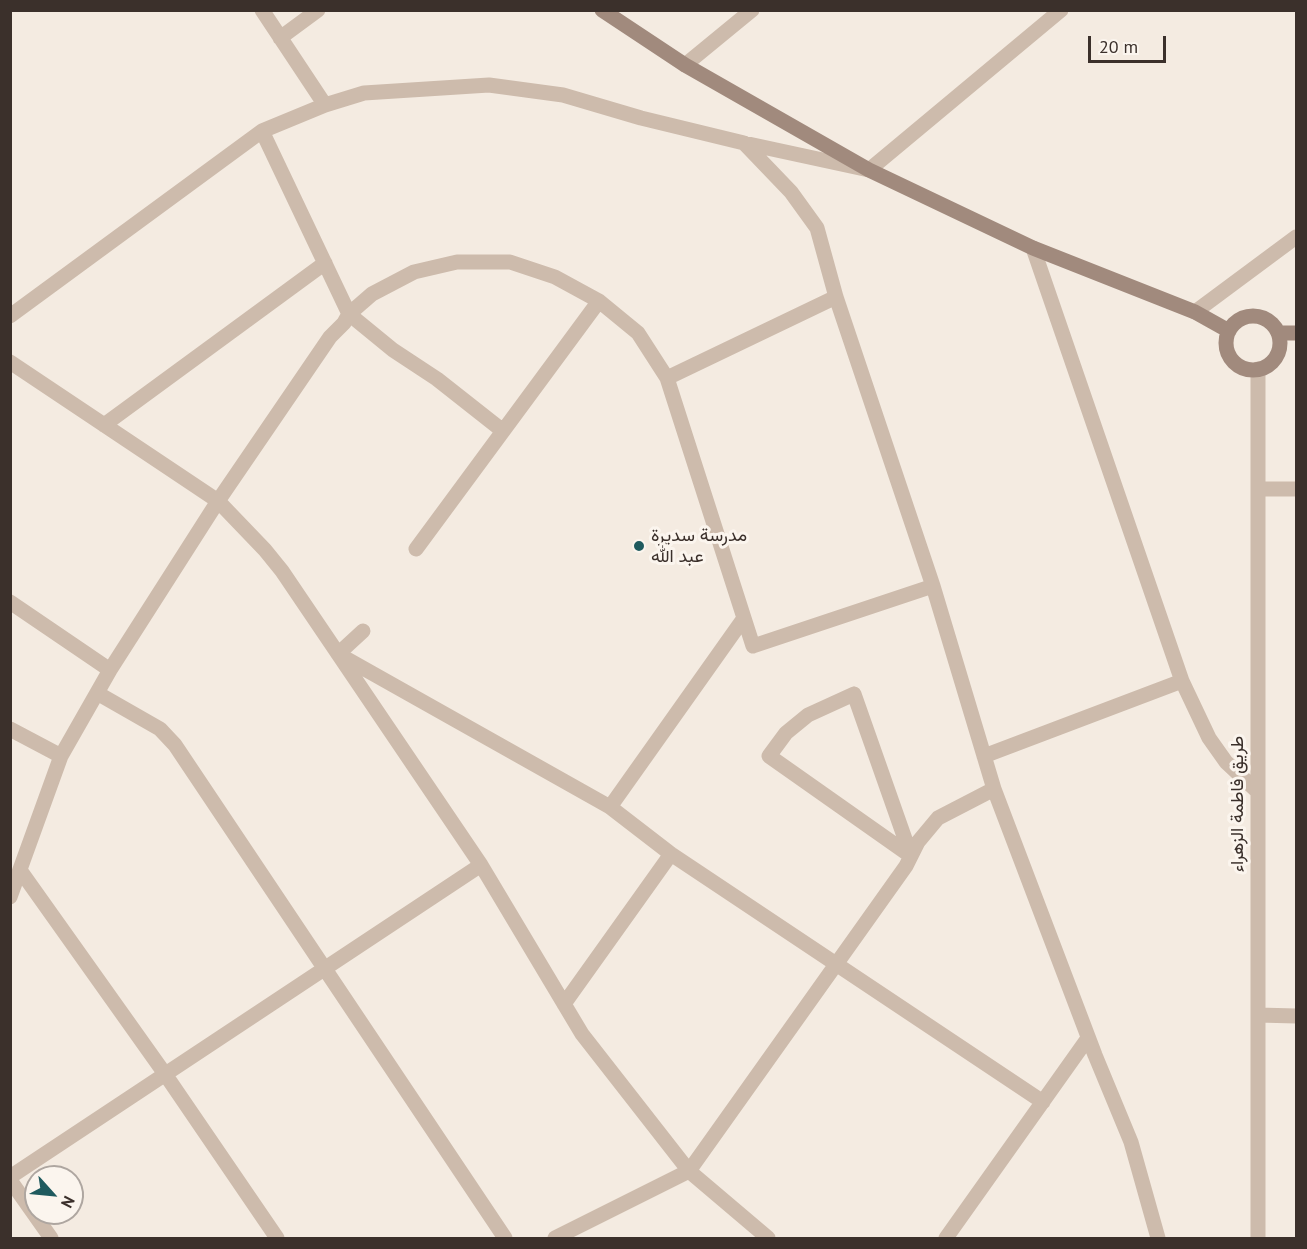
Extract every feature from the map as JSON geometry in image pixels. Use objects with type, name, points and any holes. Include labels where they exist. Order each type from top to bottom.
[{"type":"street","points":[[262,10],[325,105]]},
{"type":"street","points":[[280,38],[318,10]]},
{"type":"street","points":[[602,10],[685,65],[869,170],[1034,248],[1195,312],[1229,331]]},
{"type":"street","points":[[685,65],[752,10]]},
{"type":"street","points":[[869,170],[1061,10]]},
{"type":"street","points":[[10,316],[262,131],[325,105],[364,93],[489,85],[563,94],[641,118],[869,170]]},
{"type":"street","points":[[262,131],[349,314],[393,350],[437,379],[503,431]]},
{"type":"street","points":[[744,143],[791,192],[817,228],[836,297],[933,586],[994,789],[1088,1038],[1131,1142],[1158,1239]]},
{"type":"street","points":[[1195,312],[1296,237]]},
{"type":"street","points":[[1034,248],[1182,681],[1209,738],[1226,762],[1258,792]]},
{"type":"street","points":[[10,897],[62,756],[110,670],[218,501],[330,337],[344,323],[349,314],[372,294],[414,272],[457,262],[510,262],[555,277],[599,301],[638,333],[667,378],[753,646],[933,586]]},
{"type":"street","points":[[104,425],[325,263]]},
{"type":"street","points":[[667,378],[836,297]]},
{"type":"street","points":[[416,549],[599,301]]},
{"type":"street","points":[[1257,316],[1266,319],[1278,333],[1280,342],[1278,352],[1267,366],[1247,369],[1239,366],[1228,351],[1226,340],[1229,331],[1234,323],[1242,318],[1257,316]]},
{"type":"street","points":[[1278,333],[1296,333]]},
{"type":"street","points":[[10,362],[218,501],[265,550],[282,571],[481,865],[582,1034],[689,1171],[768,1239]]},
{"type":"street","name":"طريق فاطمة الزهراء","points":[[1258,369],[1258,1239]]},
{"type":"street","points":[[1258,489],[1296,489]]},
{"type":"street","points":[[10,603],[110,670]]},
{"type":"street","points":[[610,807],[744,618]]},
{"type":"street","points":[[338,654],[363,631]]},
{"type":"street","points":[[338,654],[610,807],[671,854],[1043,1102]]},
{"type":"street","points":[[984,756],[1182,681]]},
{"type":"street","points":[[97,693],[160,729],[175,745],[505,1239]]},
{"type":"street","points":[[854,694],[911,856],[770,756],[786,733],[808,715],[854,694]]},
{"type":"street","points":[[10,729],[62,756]]},
{"type":"street","points":[[555,1239],[689,1171],[906,866],[918,842],[938,818],[994,789]]},
{"type":"street","points":[[564,1004],[671,854]]},
{"type":"street","points":[[51,1239],[10,1178],[481,865]]},
{"type":"street","points":[[20,870],[165,1074],[277,1239]]},
{"type":"street","points":[[1258,1015],[1296,1016]]},
{"type":"street","points":[[946,1239],[1088,1038]]},
{"type":"place","name":"مدرسة سديرة عبد الله","points":[[639,546]]}]
